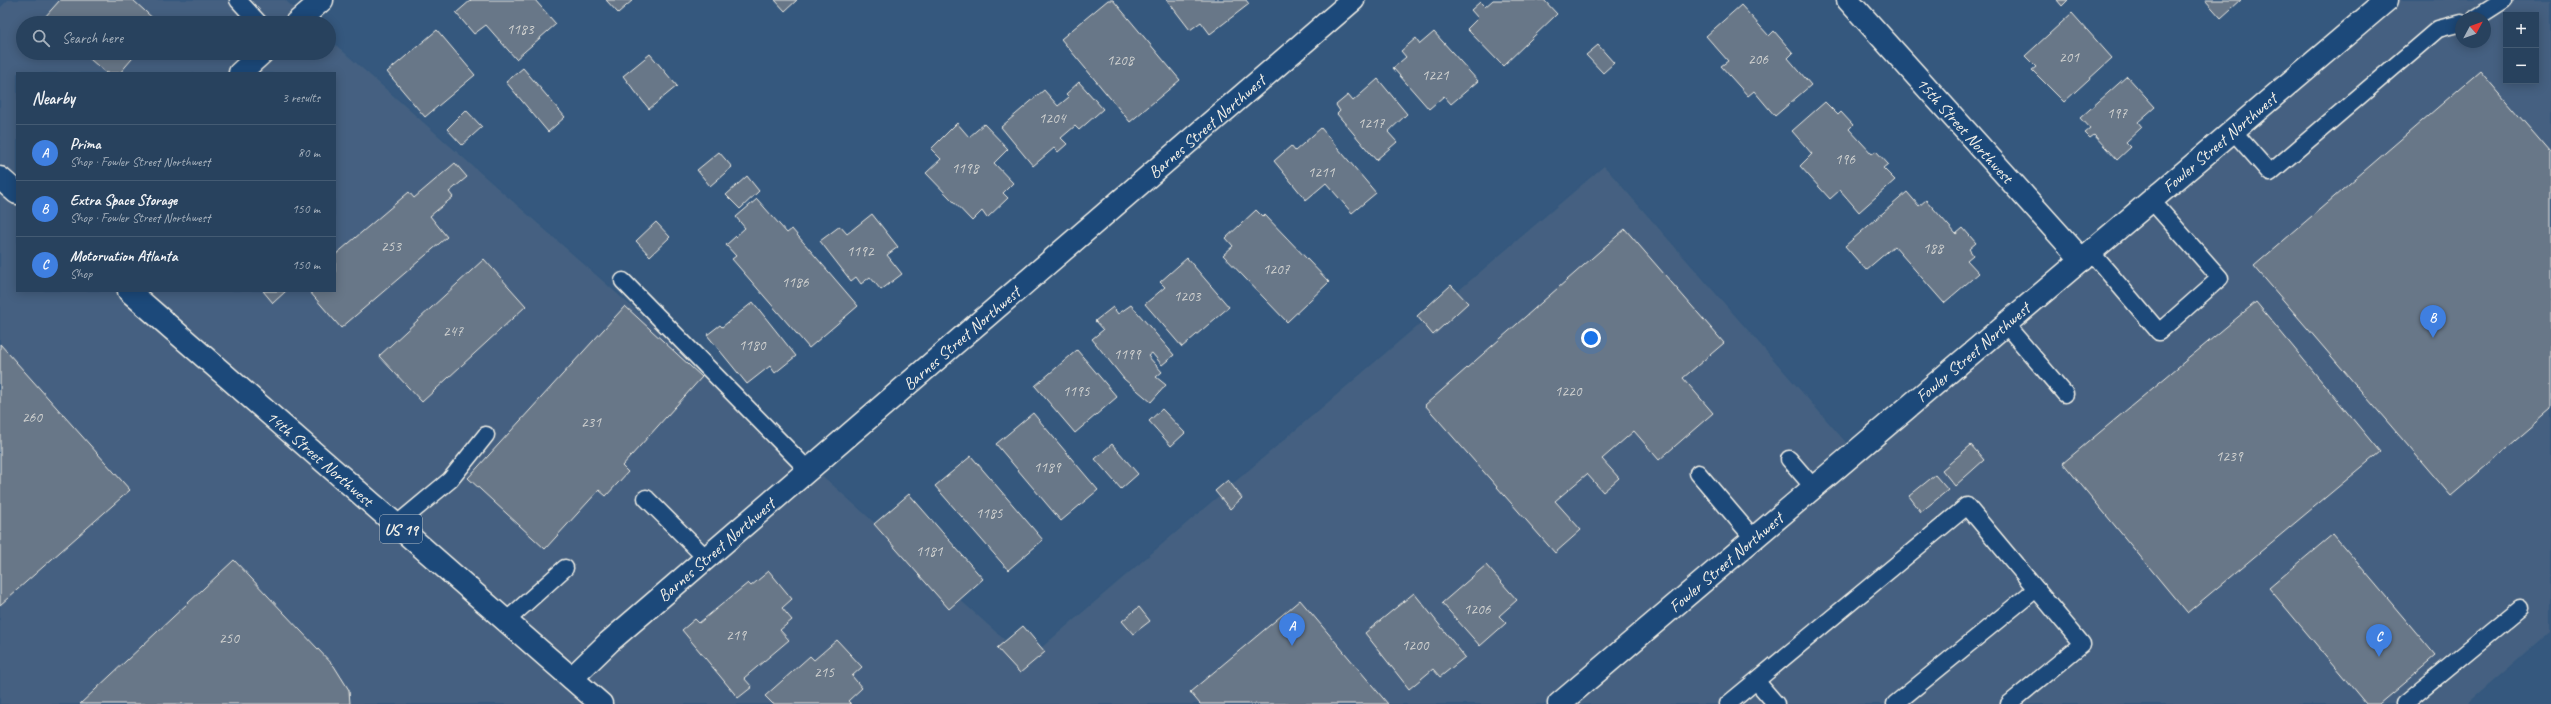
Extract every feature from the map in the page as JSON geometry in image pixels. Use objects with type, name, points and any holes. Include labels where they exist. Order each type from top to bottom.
[{"type":"street","points":[[304,16],[322,0]]},
{"type":"street","name":"Barnes Street Northwest","points":[[572,678],[599,651],[706,558],[1353,0]]},
{"type":"street","name":"15th Street Northwest","points":[[1848,0],[2087,256]]},
{"type":"street","name":"Fowler Street Northwest","points":[[1559,704],[2387,0]]},
{"type":"street","points":[[241,72],[254,60]]},
{"type":"street","points":[[0,178],[16,192]]},
{"type":"street","name":"14th Street Northwest","points":[[130,292],[601,704]]},
{"type":"lane","points":[[238,0],[253,16]]},
{"type":"lane","points":[[2485,12],[2504,0]]},
{"type":"lane","points":[[2233,131],[2270,173],[2438,29],[2455,25]]},
{"type":"lane","points":[[2087,256],[2159,332],[2220,278],[2152,201]]},
{"type":"lane","points":[[623,281],[808,470]]},
{"type":"lane","points":[[2006,325],[2065,394]]},
{"type":"lane","points":[[396,525],[450,480],[486,436]]},
{"type":"lane","points":[[1789,459],[1814,488]]},
{"type":"lane","points":[[1698,473],[1754,539]]},
{"type":"lane","points":[[646,498],[706,558]]},
{"type":"lane","points":[[1728,704],[1757,682],[1967,506],[2082,644],[2009,704]]},
{"type":"lane","points":[[506,621],[565,568]]},
{"type":"lane","points":[[1895,704],[2036,589]]},
{"type":"lane","points":[[2404,704],[2520,608]]},
{"type":"lane","points":[[1757,682],[1776,704]]},
{"type":"shaded area","points":[[8,0],[285,0],[303,16],[16,16],[16,60],[336,60],[336,45],[777,435],[1027,660],[1604,166],[1857,455],[2379,0],[2551,0],[2551,631],[2467,704],[0,704],[0,8]]},
{"type":"building","points":[[60,0],[133,0],[150,16],[46,16]]},
{"type":"building","points":[[471,0],[535,0],[556,24],[516,59],[486,25],[474,34],[456,13]]},
{"type":"building","points":[[606,0],[633,0],[618,13]]},
{"type":"building","points":[[775,0],[797,0],[785,11]]},
{"type":"building","points":[[1108,0],[1113,0],[1180,80],[1130,122],[1061,39]]},
{"type":"building","points":[[1167,0],[1246,0],[1249,4],[1210,34],[1201,22],[1190,30]]},
{"type":"building","points":[[1493,0],[1544,0],[1557,14],[1503,66],[1467,29],[1478,18],[1471,10],[1480,2],[1485,7]]},
{"type":"building","points":[[2057,0],[2068,0],[2062,6]]},
{"type":"building","points":[[2205,0],[2241,0],[2221,18]]},
{"type":"building","points":[[1741,5],[1769,36],[1774,31],[1793,53],[1788,58],[1811,85],[1775,116],[1754,91],[1748,96],[1721,66],[1728,61],[1706,36]]},
{"type":"building","points":[[2072,13],[2112,58],[2064,102],[2032,70],[2036,67],[2025,56]]},
{"type":"building","points":[[437,30],[475,75],[425,117],[387,72]]},
{"type":"building","points":[[1434,32],[1478,81],[1451,104],[1444,96],[1429,109],[1393,68],[1406,57],[1401,51],[1416,38],[1420,44]]},
{"type":"building","points":[[1598,45],[1614,63],[1603,73],[1586,55]]},
{"type":"building","points":[[650,54],[677,86],[649,109],[623,76]]},
{"type":"building","points":[[91,60],[131,60],[121,72],[105,72]]},
{"type":"building","points":[[523,68],[565,117],[548,132],[506,82]]},
{"type":"building","points":[[2480,71],[2551,153],[2551,410],[2451,496],[2254,266]]},
{"type":"building","points":[[2127,76],[2155,107],[2138,122],[2142,127],[2126,142],[2131,147],[2117,160],[2094,135],[2090,138],[2085,133],[2090,129],[2080,118]]},
{"type":"building","points":[[1378,79],[1407,114],[1388,132],[1397,142],[1376,160],[1337,114],[1340,111],[1336,105],[1348,95],[1353,101]]},
{"type":"building","points":[[1079,82],[1103,109],[1079,130],[1075,126],[1061,138],[1067,144],[1058,152],[1054,148],[1033,166],[1001,127],[1044,90],[1058,106],[1069,97],[1066,94]]},
{"type":"building","points":[[1825,102],[1838,115],[1841,112],[1853,125],[1849,129],[1872,154],[1876,151],[1888,164],[1883,168],[1895,180],[1859,212],[1840,190],[1830,199],[1800,166],[1812,154],[1792,131]]},
{"type":"building","points":[[466,110],[482,127],[462,145],[447,129]]},
{"type":"building","points":[[957,123],[969,137],[984,124],[1008,149],[994,163],[1013,183],[1003,193],[1008,198],[987,218],[982,211],[972,221],[926,173],[941,159],[931,149]]},
{"type":"building","points":[[1321,128],[1376,193],[1352,213],[1326,183],[1306,200],[1274,161],[1291,146],[1295,151]]},
{"type":"building","points":[[719,152],[732,167],[710,186],[697,170]]},
{"type":"building","points":[[455,163],[467,177],[449,192],[453,197],[430,216],[447,237],[341,328],[310,292],[336,292],[336,254],[409,192],[414,198]]},
{"type":"building","points":[[747,176],[759,191],[740,209],[726,195]]},
{"type":"building","points":[[1907,192],[1919,206],[1926,200],[1956,234],[1963,228],[1976,243],[1969,249],[1973,255],[1967,260],[1979,273],[1944,303],[1894,246],[1866,270],[1845,246]]},
{"type":"building","points":[[757,199],[787,233],[792,229],[858,306],[809,348],[732,259],[736,256],[726,245],[745,228],[736,217]]},
{"type":"building","points":[[1256,210],[1263,217],[1265,215],[1329,282],[1287,322],[1223,255],[1233,246],[1226,238]]},
{"type":"building","points":[[872,214],[898,247],[887,255],[902,274],[881,290],[870,277],[861,284],[856,277],[851,281],[820,241],[840,226],[847,234]]},
{"type":"building","points":[[656,222],[670,237],[650,256],[636,241]]},
{"type":"building","points":[[1625,229],[1724,343],[1683,378],[1713,413],[1659,460],[1634,431],[1602,459],[1619,478],[1603,492],[1587,474],[1555,501],[1581,530],[1555,553],[1425,405]]},
{"type":"building","points":[[1187,258],[1229,307],[1182,347],[1145,304],[1165,287],[1160,282]]},
{"type":"building","points":[[484,259],[526,306],[422,402],[379,356]]},
{"type":"building","points":[[1451,285],[1468,303],[1433,335],[1417,316]]},
{"type":"building","points":[[264,292],[285,292],[273,303]]},
{"type":"building","points":[[753,302],[796,356],[775,373],[770,366],[747,384],[707,335],[720,325],[722,327]]},
{"type":"building","points":[[2256,302],[2380,452],[2187,613],[2063,463]]},
{"type":"building","points":[[1131,305],[1174,355],[1162,365],[1152,353],[1148,356],[1162,372],[1156,377],[1166,385],[1151,402],[1124,379],[1092,339],[1103,330],[1095,321],[1113,307],[1118,314]]},
{"type":"building","points":[[625,306],[702,377],[622,466],[628,472],[606,496],[599,490],[545,549],[468,478]]},
{"type":"building","points":[[0,344],[130,490],[0,605]]},
{"type":"building","points":[[1077,350],[1117,397],[1075,433],[1035,386]]},
{"type":"building","points":[[1162,409],[1185,433],[1171,446],[1149,421]]},
{"type":"building","points":[[1033,413],[1098,490],[1061,521],[996,444]]},
{"type":"building","points":[[1112,444],[1138,474],[1121,489],[1095,459]]},
{"type":"building","points":[[1971,445],[1984,460],[1955,486],[1942,470]]},
{"type":"building","points":[[971,456],[1043,540],[1008,570],[935,486]]},
{"type":"building","points":[[1935,475],[1948,490],[1921,512],[1909,496]]},
{"type":"building","points":[[1228,480],[1242,498],[1230,509],[1215,491]]},
{"type":"building","points":[[909,494],[983,579],[949,609],[874,524]]},
{"type":"building","points":[[2333,534],[2436,656],[2379,704],[2366,704],[2269,588]]},
{"type":"building","points":[[234,560],[334,666],[349,690],[350,704],[80,704]]},
{"type":"building","points":[[1486,565],[1517,600],[1499,616],[1506,623],[1480,646],[1442,603]]},
{"type":"building","points":[[769,571],[792,599],[782,608],[792,620],[780,630],[789,640],[744,678],[752,687],[738,698],[682,630],[695,619],[699,623],[748,583],[751,586]]},
{"type":"building","points":[[1414,593],[1465,657],[1440,677],[1433,669],[1409,689],[1365,633]]},
{"type":"building","points":[[1300,600],[1388,704],[1200,704],[1190,692]]},
{"type":"building","points":[[1139,607],[1150,621],[1133,634],[1122,621]]},
{"type":"building","points":[[1023,626],[1045,652],[1020,673],[997,648]]},
{"type":"building","points":[[837,640],[862,667],[852,676],[862,688],[848,701],[851,704],[773,704],[765,696],[810,656],[814,660]]},
{"type":"place","name":"Extra Space Storage","points":[[2433,338]]},
{"type":"place","name":"Prima","points":[[1292,646]]},
{"type":"place","name":"Motorvation Atlanta","points":[[2379,657]]}]
